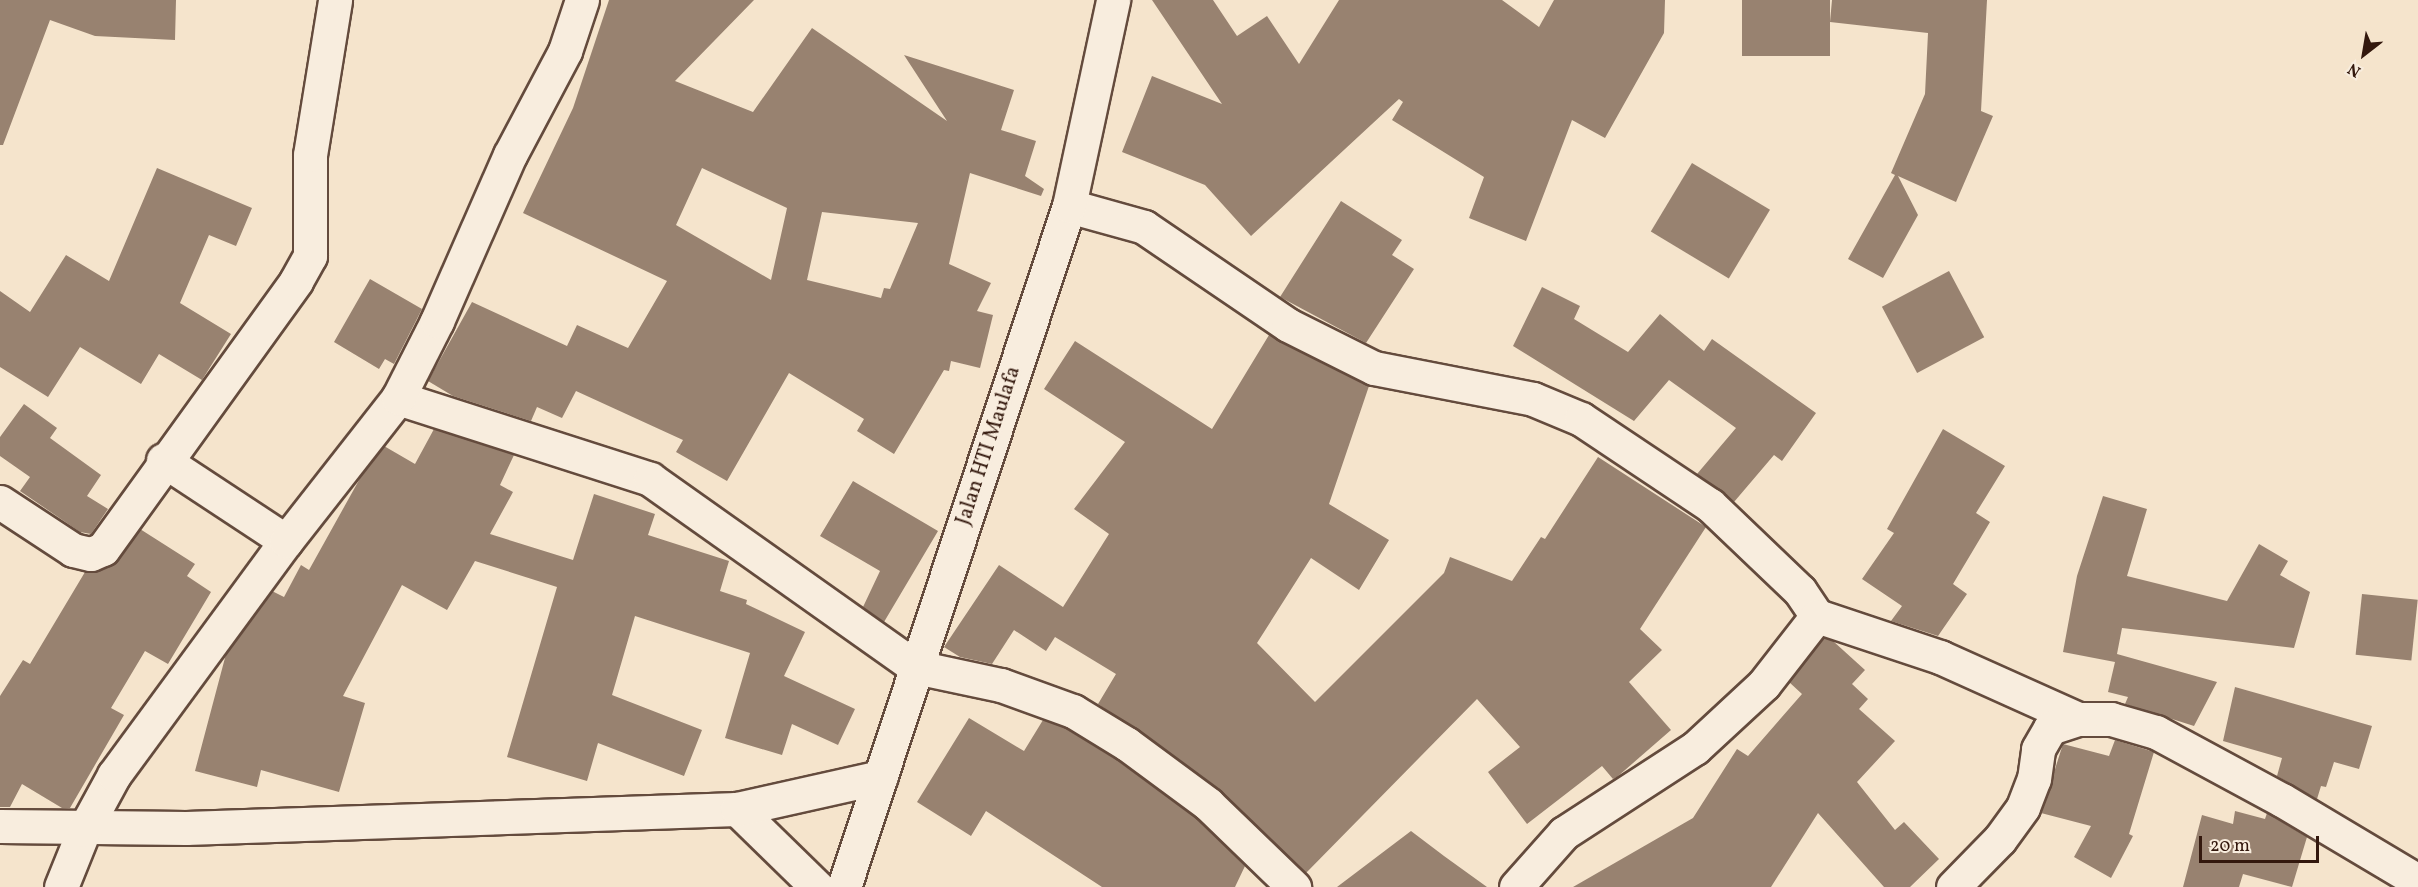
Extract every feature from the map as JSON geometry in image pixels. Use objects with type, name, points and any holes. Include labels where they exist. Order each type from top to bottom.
[{"type":"street","points":[[0,501],[73,550],[91,554],[103,549],[164,460],[226,382],[310,256],[310,155],[335,0]]},
{"type":"street","points":[[61,887],[84,830],[114,775],[285,541],[398,398],[437,321],[510,155],[565,51],[582,0]]},
{"type":"street","name":"Jalan HTI Maulafa","points":[[844,887],[1068,206],[1113,0]]},
{"type":"street","points":[[1068,206],[1144,227],[1288,325],[1374,368],[1533,399],[1581,420],[1710,505],[1800,591],[1816,616],[1940,657],[2078,719]]},
{"type":"street","points":[[398,398],[650,478],[916,667],[1001,685],[1073,711],[1127,744],[1208,804],[1294,887]]},
{"type":"street","points":[[164,460],[285,541]]},
{"type":"street","points":[[1516,887],[1564,833],[1695,748],[1764,684],[1816,616]]},
{"type":"street","points":[[1953,887],[2000,839],[2023,807],[2034,779],[2038,749],[2050,728],[2078,719],[2111,720],[2156,732],[2282,800],[2418,881]]},
{"type":"street","points":[[0,826],[84,830],[737,809],[880,777]]},
{"type":"street","points":[[737,809],[817,887]]},
{"type":"building","points":[[0,0],[176,0],[175,40],[95,36],[50,20],[3,145],[0,145]]},
{"type":"building","points":[[609,0],[754,0],[675,81],[753,112],[812,28],[947,121],[904,55],[1014,90],[1001,130],[1036,141],[1025,176],[1044,189],[1041,196],[970,173],[949,264],[991,283],[977,311],[993,315],[980,368],[951,361],[949,371],[944,370],[894,454],[857,431],[864,419],[789,373],[727,481],[676,452],[683,440],[576,391],[562,418],[537,407],[531,421],[453,396],[428,381],[472,302],[567,346],[577,325],[628,348],[667,281],[523,213],[573,108]],"holes":[[[702,168],[787,208],[771,280],[676,225]],[[822,212],[918,223],[890,289],[884,288],[881,298],[807,280]]]},
{"type":"building","points":[[1152,0],[1213,0],[1237,36],[1267,16],[1299,64],[1339,0],[1502,0],[1539,27],[1554,0],[1665,0],[1664,33],[1605,138],[1572,120],[1526,241],[1469,218],[1484,177],[1392,120],[1403,102],[1399,99],[1251,236],[1205,185],[1122,152],[1152,76],[1222,104]]},
{"type":"building","points":[[1742,0],[1830,0],[1830,56],[1742,56]]},
{"type":"building","points":[[1832,0],[1987,0],[1981,111],[1993,116],[1956,202],[1898,176],[1918,215],[1883,278],[1848,259],[1895,175],[1891,173],[1925,94],[1928,33],[1830,22]]},
{"type":"building","points":[[1692,163],[1770,210],[1729,278],[1651,232]]},
{"type":"building","points":[[157,168],[252,208],[236,246],[209,235],[180,303],[231,334],[202,380],[159,354],[141,384],[80,347],[48,397],[0,367],[0,291],[30,312],[66,255],[109,281]]},
{"type":"building","points":[[1341,201],[1402,240],[1392,255],[1414,269],[1366,343],[1280,297]]},
{"type":"building","points":[[1949,271],[1984,337],[1917,373],[1882,307]]},
{"type":"building","points":[[370,279],[422,309],[394,364],[385,359],[379,369],[334,342]]},
{"type":"building","points":[[1542,287],[1580,306],[1574,319],[1628,352],[1660,314],[1704,351],[1712,339],[1816,413],[1782,461],[1774,455],[1734,502],[1697,474],[1736,428],[1669,380],[1634,421],[1513,346]]},
{"type":"building","points":[[1269,335],[1369,386],[1329,504],[1389,540],[1359,590],[1311,558],[1257,643],[1315,702],[1444,573],[1450,557],[1512,581],[1541,537],[1545,539],[1598,457],[1706,527],[1640,629],[1662,650],[1629,682],[1671,730],[1617,777],[1613,779],[1602,766],[1527,824],[1488,772],[1520,747],[1477,699],[1306,873],[1219,789],[1098,704],[1116,674],[1055,637],[1046,651],[1014,630],[992,664],[960,657],[944,647],[999,565],[1063,607],[1109,534],[1074,509],[1125,442],[1044,389],[1075,341],[1212,429]]},
{"type":"building","points":[[24,404],[57,428],[50,438],[101,475],[87,496],[108,509],[91,534],[80,532],[20,491],[30,477],[0,456],[0,437]]},
{"type":"building","points":[[434,429],[514,455],[500,485],[513,492],[490,534],[573,560],[594,494],[655,514],[648,535],[729,561],[720,591],[747,600],[746,604],[805,632],[784,676],[855,709],[838,745],[792,724],[782,755],[725,738],[750,653],[635,616],[612,695],[702,730],[684,776],[598,743],[587,781],[507,757],[557,587],[475,561],[447,610],[402,585],[343,696],[365,703],[339,792],[261,770],[257,787],[195,771],[226,654],[272,591],[284,597],[301,565],[309,570],[363,473],[384,446],[415,464]]},
{"type":"building","points":[[1943,429],[2005,466],[1976,513],[1990,522],[1953,584],[1967,594],[1938,636],[1891,621],[1902,606],[1862,579],[1894,533],[1887,529]]},
{"type":"building","points":[[853,481],[938,531],[884,622],[863,607],[880,571],[820,536]]},
{"type":"building","points":[[2103,496],[2147,509],[2127,576],[2227,601],[2259,544],[2288,561],[2280,575],[2310,592],[2294,648],[2122,628],[2117,654],[2217,682],[2194,726],[2125,704],[2128,697],[2108,692],[2115,662],[2063,652],[2077,576]]},
{"type":"building","points":[[140,529],[195,564],[187,576],[211,592],[168,664],[145,651],[111,708],[124,715],[70,808],[62,808],[22,784],[10,807],[0,807],[0,696],[23,660],[30,664],[85,572],[111,566]]},
{"type":"building","points":[[2362,594],[2418,600],[2411,661],[2356,655]]},
{"type":"building","points":[[1824,638],[1833,641],[1865,670],[1852,684],[1868,699],[1859,709],[1895,741],[1857,782],[1895,830],[1904,822],[1939,859],[1910,887],[1884,887],[1818,813],[1771,887],[1573,887],[1693,818],[1737,749],[1748,756],[1802,694],[1789,682]]},
{"type":"building","points":[[2235,687],[2372,726],[2359,769],[2334,762],[2326,787],[2321,786],[2317,799],[2277,776],[2282,758],[2223,741]]},
{"type":"building","points":[[969,718],[1024,751],[1043,720],[1065,728],[1117,760],[1196,818],[1245,866],[1235,887],[1102,887],[986,811],[971,836],[917,802]]},
{"type":"building","points":[[2115,740],[2154,752],[2129,834],[2133,836],[2111,878],[2074,857],[2091,826],[2041,813],[2063,744],[2109,756]]},
{"type":"building","points":[[2235,811],[2265,819],[2267,813],[2307,837],[2292,887],[2243,874],[2239,887],[2183,887],[2202,815],[2233,824]]},
{"type":"building","points":[[1411,831],[1444,856],[1487,887],[1337,887]]}]
